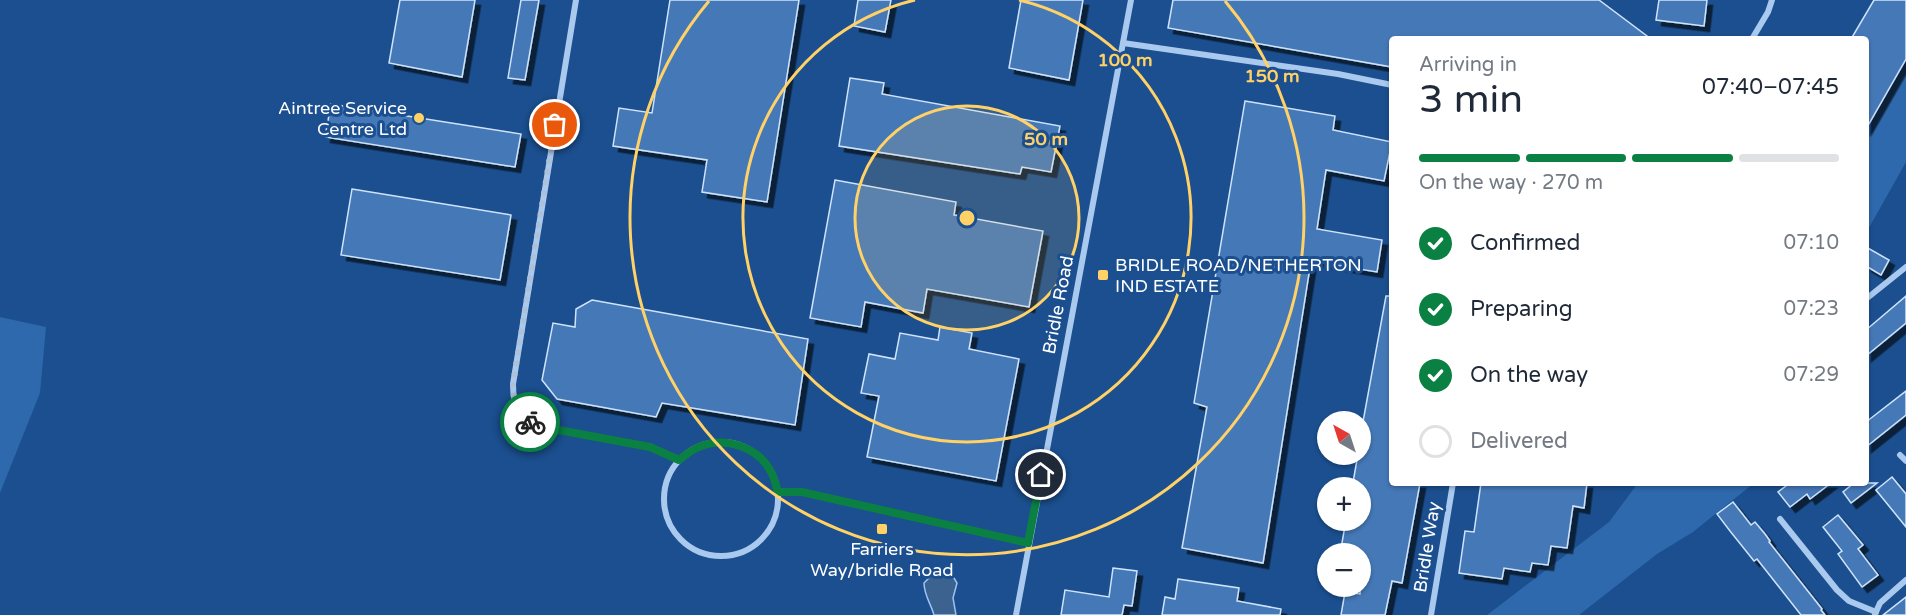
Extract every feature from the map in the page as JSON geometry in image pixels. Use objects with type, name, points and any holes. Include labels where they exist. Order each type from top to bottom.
[{"type":"street","points":[[576,0],[513,384],[513,402],[525,420],[542,427],[650,447],[679,460]]},
{"type":"street","name":"Bridle Road","points":[[1016,615],[1131,0]]},
{"type":"street","points":[[1754,36],[1768,12],[1772,0]]},
{"type":"street","points":[[1123,44],[1338,74],[1389,84]]},
{"type":"street","points":[[1869,297],[1906,267]]},
{"type":"street","points":[[718,442],[733,443],[751,451],[766,463],[778,492],[776,513],[771,527],[759,542],[734,555],[707,555],[689,547],[673,530],[665,511],[664,495],[669,475],[679,460],[698,447],[718,442]]},
{"type":"street","points":[[1900,455],[1906,461]]},
{"type":"street","name":"Bridle Way","points":[[1431,615],[1452,486]]},
{"type":"street","points":[[778,492],[802,492],[1028,543]]},
{"type":"street","points":[[1780,519],[1837,590],[1850,601],[1875,614],[1880,603],[1888,594],[1906,580]]},
{"type":"shaded area","points":[[1906,72],[1906,162],[1869,228],[1869,138]]},
{"type":"shaded area","points":[[0,317],[46,327],[40,393],[0,493]]},
{"type":"shaded area","points":[[1636,486],[1750,486],[1693,532],[1657,554],[1579,615],[1487,615],[1609,522]]},
{"type":"shaded area","points":[[939,574],[954,578],[957,583],[953,598],[956,615],[934,615],[924,583],[931,576]]},
{"type":"building","points":[[400,0],[475,0],[462,77],[389,63]]},
{"type":"building","points":[[521,0],[539,0],[525,80],[508,78]]},
{"type":"building","points":[[670,0],[799,0],[767,202],[702,192],[707,160],[613,146],[619,108],[652,113]]},
{"type":"building","points":[[858,0],[891,0],[885,32],[854,26]]},
{"type":"building","points":[[1021,0],[1083,0],[1069,80],[1009,68]]},
{"type":"building","points":[[1173,0],[1599,0],[1647,36],[1389,36],[1389,66],[1168,28]]},
{"type":"building","points":[[1659,0],[1707,0],[1704,26],[1656,20]]},
{"type":"building","points":[[1874,0],[1906,0],[1906,59],[1869,124],[1869,36],[1853,36]]},
{"type":"building","points":[[850,78],[884,83],[882,94],[1060,126],[1051,172],[1022,167],[1020,174],[839,146]]},
{"type":"building","points":[[1245,101],[1335,116],[1333,130],[1389,141],[1389,157],[1384,181],[1326,170],[1317,229],[1382,240],[1377,272],[1311,261],[1263,563],[1182,548],[1207,407],[1194,403]]},
{"type":"building","points":[[331,104],[521,134],[515,167],[325,137]]},
{"type":"building","points":[[835,180],[956,202],[954,215],[1043,231],[1029,307],[927,289],[923,313],[865,302],[861,327],[810,318]]},
{"type":"building","points":[[352,189],[511,215],[500,280],[341,255]]},
{"type":"building","points":[[1869,249],[1889,260],[1881,275],[1869,268]]},
{"type":"building","points":[[1386,296],[1389,296],[1389,486],[1419,486],[1402,583],[1392,581],[1385,615],[1341,615],[1344,597],[1371,597],[1371,543],[1342,543],[1344,531],[1371,531],[1371,477],[1354,477],[1356,465],[1371,465],[1371,411],[1365,411]]},
{"type":"building","points":[[1906,296],[1906,323],[1869,354],[1869,327]]},
{"type":"building","points":[[592,300],[808,339],[795,425],[662,403],[656,417],[557,399],[542,380],[553,323],[575,327],[576,309]]},
{"type":"building","points":[[940,327],[972,333],[969,349],[1019,359],[996,481],[867,457],[879,396],[861,393],[869,354],[895,359],[900,333],[938,340]]},
{"type":"building","points":[[1906,391],[1906,415],[1869,445],[1869,420]]},
{"type":"building","points":[[1892,477],[1906,494],[1906,527],[1876,490]]},
{"type":"building","points":[[1869,483],[1877,483],[1851,503],[1843,492],[1850,486],[1869,486]]},
{"type":"building","points":[[1481,486],[1587,486],[1584,508],[1573,506],[1567,548],[1551,546],[1548,565],[1532,563],[1530,572],[1504,568],[1502,579],[1459,573],[1465,531],[1474,532]]},
{"type":"building","points":[[1786,486],[1827,486],[1810,499],[1807,494],[1790,507],[1778,492]]},
{"type":"building","points":[[1733,502],[1751,525],[1755,522],[1765,534],[1825,615],[1801,615],[1757,559],[1754,561],[1717,514]]},
{"type":"building","points":[[1838,515],[1863,545],[1858,549],[1878,575],[1862,587],[1838,554],[1842,551],[1823,527]]},
{"type":"building","points":[[1113,568],[1137,571],[1132,606],[1124,605],[1122,615],[1061,615],[1065,590],[1109,597]]},
{"type":"building","points":[[1178,579],[1239,588],[1237,601],[1281,609],[1280,615],[1162,615],[1165,597],[1175,599]]},
{"type":"building","points":[[1906,597],[1906,615],[1883,615]]},
{"type":"way so far","points":[[530,422],[525,420],[513,402],[513,384],[555,125]]},
{"type":"place","name":"Aintree Service Centre Ltd","points":[[419,118]]},
{"type":"place","name":"BRIDLE ROAD/NETHERTON IND ESTATE","points":[[1103,275]]},
{"type":"place","name":"Farriers Way/bridle Road","points":[[882,529]]},
{"type":"route","points":[[530,422],[542,427],[650,447],[679,460],[698,447],[718,442],[733,443],[751,451],[766,463],[778,492],[802,492],[1028,543],[1041,475]]}]
